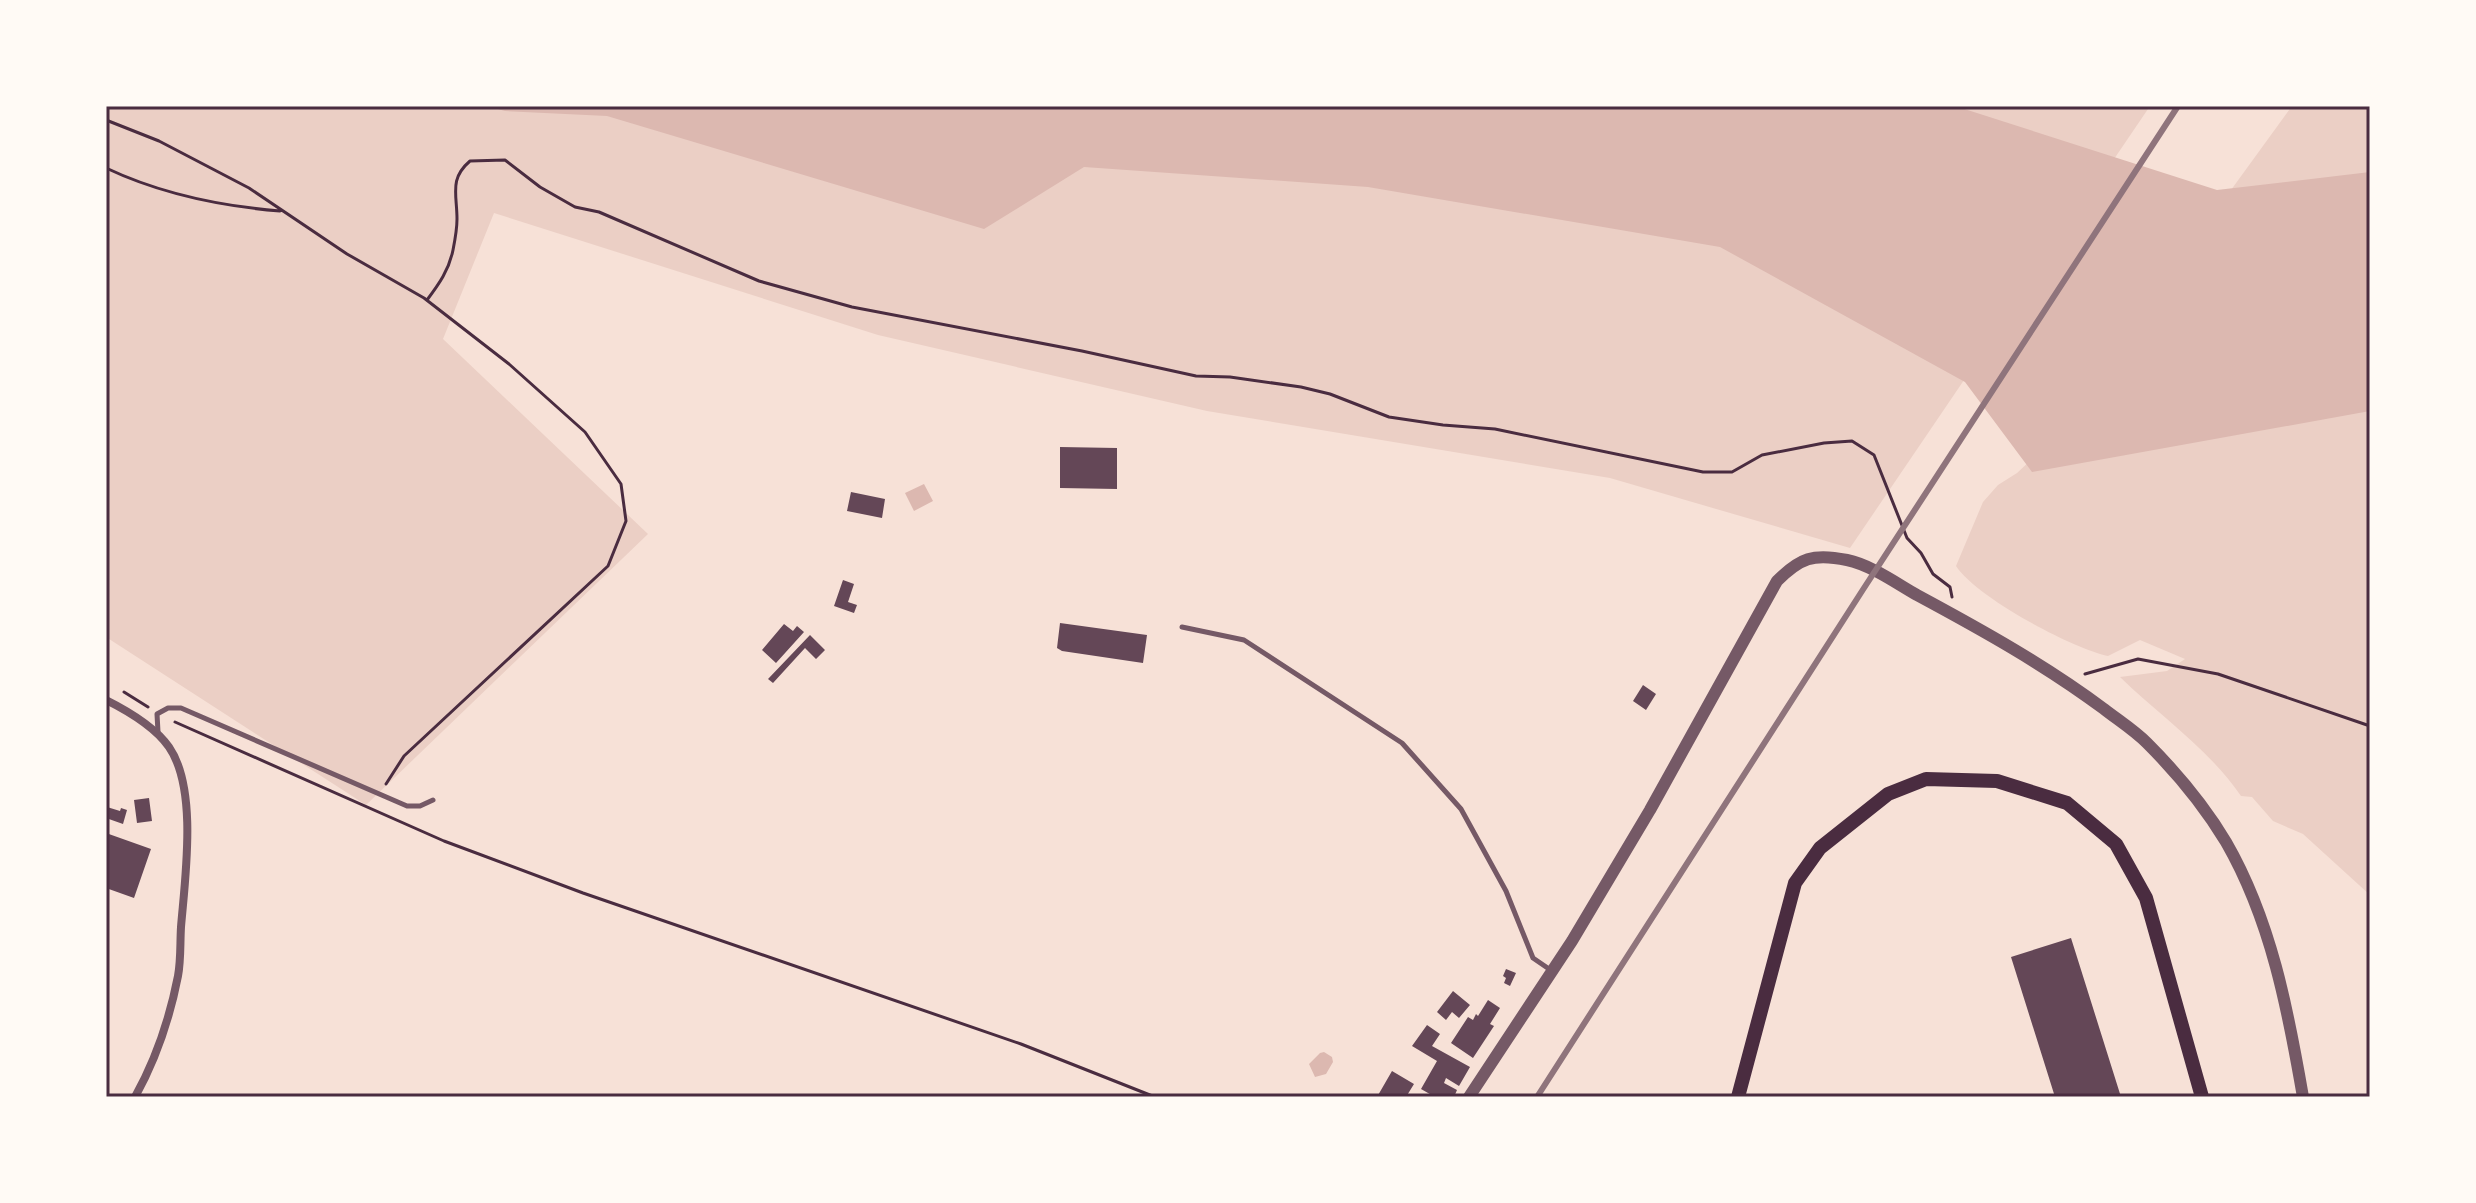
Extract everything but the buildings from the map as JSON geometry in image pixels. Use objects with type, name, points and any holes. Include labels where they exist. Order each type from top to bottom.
[{"type":"main road","points":[[1738,1097],[1795,883],[1820,848],[1888,794],[1926,779],[1997,781],[2067,803],[2116,844],[2146,898],[2202,1097]]},
{"type":"street","points":[[1469,1097],[1553,971],[1650,810],[1777,581],[1796,562],[1817,557],[1848,560],[1866,567],[2066,680],[2145,741],[2186,786],[2225,840],[2249,885],[2268,937],[2303,1097]]},
{"type":"street","points":[[106,700],[158,733],[171,749],[181,774],[187,820],[187,871],[178,975],[162,1035],[135,1097]]},
{"type":"lane","points":[[1182,627],[1244,640],[1402,743],[1461,809],[1506,891],[1533,958],[1553,971]]},
{"type":"lane","points":[[158,733],[157,714],[168,708],[181,708],[407,806],[420,806],[433,800]]},
{"type":"path","points":[[106,120],[159,141],[236,181],[347,254],[427,300],[509,364],[585,432],[621,484],[626,521],[608,566],[404,756],[370,809]]},
{"type":"path","points":[[427,300],[445,275],[453,252],[458,171],[470,161],[505,160],[540,187],[575,207],[599,212],[759,281],[852,307],[1196,376],[1230,377],[1301,387],[1330,394],[1389,417],[1495,429],[1703,472],[1732,472],[1762,455],[1852,441],[1874,455],[1907,538],[1921,553],[1933,574],[1950,587],[1953,600],[1950,613]]},
{"type":"path","points":[[106,168],[138,183],[174,194],[235,207],[283,212]]},
{"type":"path","points":[[2066,680],[2138,659],[2218,674],[2370,726]]},
{"type":"path","points":[[157,714],[444,841],[583,893],[947,1017],[1155,1097]]},
{"type":"shaded area","points":[[106,106],[2144,106],[2148,109],[1850,548],[1610,478],[1207,411],[878,335],[494,213],[443,339],[648,534],[366,805],[106,637]]},
{"type":"shaded area","points":[[487,106],[1955,106],[2217,190],[2370,172],[2370,411],[2032,472],[1965,382],[1720,247],[1368,187],[1084,167],[984,229],[607,116],[505,111]]},
{"type":"shaded area","points":[[2292,106],[2370,106],[2370,895],[2303,834],[2273,821],[2252,797],[2241,796],[2199,748],[2120,677],[2167,671],[2185,659],[2140,640],[2108,656],[2071,643],[2003,606],[1956,566],[1983,502],[1998,485],[2032,459],[2056,431]]},
{"type":"shaded area","points":[[924,484],[933,501],[914,511],[905,493]]},
{"type":"shaded area","points":[[1324,1052],[1332,1057],[1333,1062],[1326,1074],[1315,1077],[1309,1064]]},
{"type":"railway","points":[[1537,1097],[2178,106]]}]
